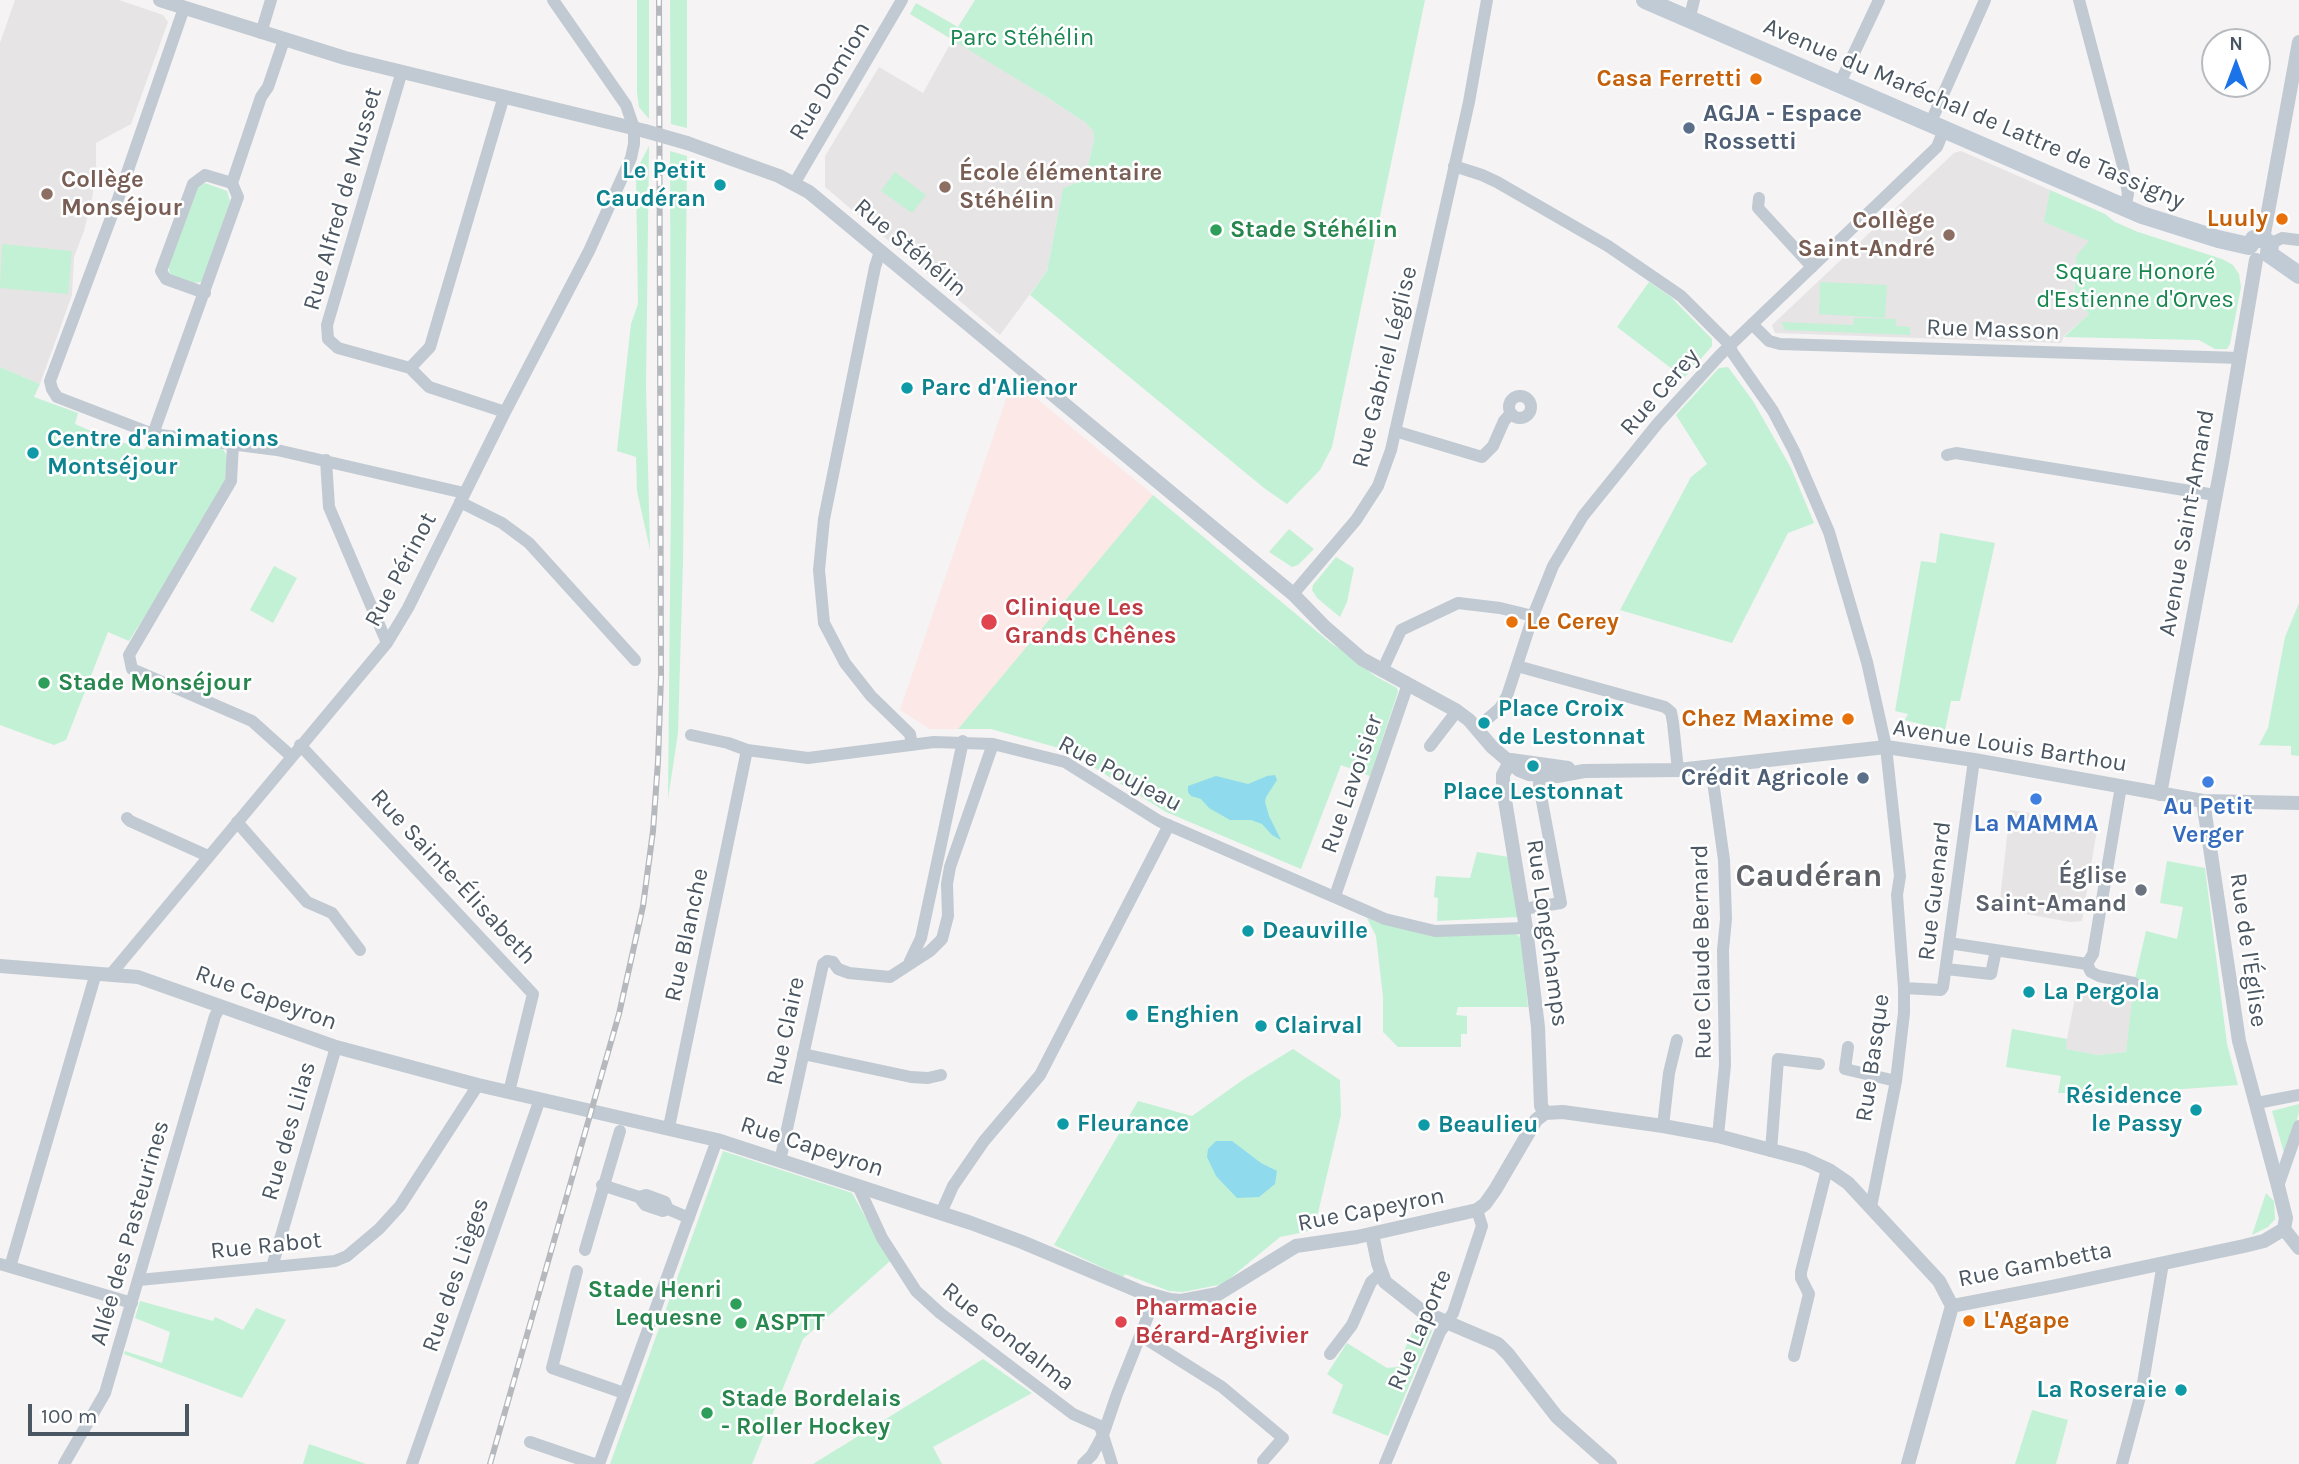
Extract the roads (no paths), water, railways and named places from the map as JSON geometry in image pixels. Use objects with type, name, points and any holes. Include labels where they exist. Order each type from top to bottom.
[{"type":"main road","name":"Avenue du Maréchal de Lattre de Tassigny","points":[[1645,0],[2125,208],[2186,229],[2261,249],[2299,275]]},
{"type":"street","name":"Rue Stéhélin","points":[[160,0],[352,60],[687,143],[794,184],[808,192],[1293,594],[1333,635],[1362,659],[1457,711],[1492,747],[1511,760]]},
{"type":"street","points":[[261,33],[271,0]]},
{"type":"street","points":[[553,0],[626,105],[639,130]]},
{"type":"street","name":"Rue Domion","points":[[794,184],[902,0]]},
{"type":"street","name":"Rue Gabriel Léglise","points":[[1293,594],[1356,520],[1378,486],[1395,431],[1469,102],[1487,0]]},
{"type":"street","points":[[1689,20],[1694,0]]},
{"type":"street","points":[[1839,85],[1879,0]]},
{"type":"street","name":"Rue Cerey","points":[[1476,728],[1500,708],[1560,553],[1583,516],[1658,423],[1730,345],[1937,147],[1937,127],[1985,0]]},
{"type":"street","points":[[2079,0],[2123,166],[2127,194],[2125,208]]},
{"type":"street","points":[[184,8],[118,199],[50,381],[57,397],[153,434],[326,460],[462,497],[523,538],[635,660]]},
{"type":"street","points":[[153,434],[238,197],[232,183],[261,97],[268,87],[284,40]]},
{"type":"street","name":"Avenue Saint-Amand","points":[[2160,793],[2299,42]]},
{"type":"street","name":"Rue Alfred de Musset","points":[[402,71],[327,325],[328,339],[338,348],[410,368]]},
{"type":"street","points":[[504,96],[430,347],[410,368],[429,387],[505,412]]},
{"type":"street","name":"Rue Périnot","points":[[104,973],[208,856],[387,643],[408,608],[505,412],[589,251],[631,158],[639,130]]},
{"type":"street","name":"Rue Basque","points":[[1454,166],[1497,182],[1608,246],[1681,296],[1730,345],[1730,349],[1773,411],[1794,451],[1829,532],[1867,662],[1886,747],[1900,876],[1897,895],[1904,988],[1896,1081],[1871,1207]]},
{"type":"street","points":[[205,293],[166,279],[161,271],[192,184],[205,176],[232,183]]},
{"type":"street","points":[[1759,198],[1758,208],[1812,267]]},
{"type":"street","points":[[2261,249],[2282,238],[2299,240]]},
{"type":"street","points":[[880,252],[875,263],[824,519],[819,570],[824,623],[845,663],[871,696],[910,734],[912,746]]},
{"type":"street","name":"Rue Masson","points":[[1752,324],[1769,341],[1780,344],[2240,358]]},
{"type":"street","points":[[1395,431],[1482,457],[1493,446],[1504,421],[1511,413]]},
{"type":"street","points":[[233,445],[231,481],[129,655],[132,669],[252,721],[291,756]]},
{"type":"street","points":[[1947,455],[1956,453],[2215,495]]},
{"type":"street","points":[[326,460],[329,507],[387,643]]},
{"type":"street","points":[[1382,671],[1401,630],[1458,603],[1500,608],[1533,617]]},
{"type":"street","points":[[1517,666],[1665,707],[1671,712],[1678,770]]},
{"type":"street","name":"Rue Lavoisier","points":[[1335,897],[1408,684]]},
{"type":"street","points":[[1430,746],[1457,711]]},
{"type":"street","name":"Rue Poujeau","points":[[691,735],[747,750],[808,758],[963,741],[993,744],[1065,762],[1169,825],[1385,919],[1435,931],[1526,928]]},
{"type":"street","points":[[908,964],[916,953],[921,938],[963,741]]},
{"type":"street","name":"Rue Claire","points":[[780,1161],[823,964],[827,961],[833,962],[838,969],[882,978],[896,975],[942,939],[948,916],[947,884],[950,867],[993,744]]},
{"type":"street","name":"Rue Sainte-Élisabeth","points":[[300,746],[533,994],[509,1092]]},
{"type":"street","name":"Avenue Louis Barthou","points":[[1540,776],[1584,771],[1678,770],[1886,747],[2203,801],[2299,803]]},
{"type":"street","name":"Rue Blanche","points":[[669,1128],[747,750]]},
{"type":"street","points":[[1511,760],[1584,771]]},
{"type":"street","points":[[1511,760],[1519,770],[1540,776],[1539,785],[1561,903],[1523,909]]},
{"type":"street","name":"Rue Longchamps","points":[[1511,760],[1503,775],[1503,789],[1526,928],[1538,1027],[1541,1106],[1545,1113]]},
{"type":"street","name":"Rue Guenard","points":[[1904,988],[1941,990],[1943,987],[1974,760]]},
{"type":"street","name":"Rue Claude Bernard","points":[[1711,767],[1723,847],[1726,919],[1723,950],[1725,1075],[1718,1136]]},
{"type":"street","points":[[2087,964],[2093,954],[2121,786]]},
{"type":"street","name":"Rue de l'Église","points":[[2203,801],[2239,1041],[2286,1218],[2284,1229]]},
{"type":"street","points":[[127,818],[208,856]]},
{"type":"street","points":[[237,822],[307,902],[332,913],[360,950]]},
{"type":"street","points":[[941,1213],[953,1186],[984,1142],[1040,1075],[1169,825]]},
{"type":"street","points":[[936,864],[950,867]]},
{"type":"street","points":[[1950,943],[2087,964]]},
{"type":"street","points":[[1946,969],[1991,974],[1996,950]]},
{"type":"street","points":[[2087,964],[2091,972],[2099,976],[2134,983]]},
{"type":"street","name":"Rue Capeyron","points":[[0,966],[104,973],[150,980],[336,1047],[478,1085],[717,1140],[1022,1241],[1112,1280],[1156,1296],[1181,1301],[1218,1294],[1296,1246],[1372,1234],[1477,1210],[1485,1204],[1495,1189],[1536,1120],[1545,1113]]},
{"type":"street","points":[[104,973],[5,1266],[132,1303]]},
{"type":"street","name":"Allée des Pasteurines","points":[[64,1464],[105,1393],[215,1016],[221,1006]]},
{"type":"street","points":[[1663,1126],[1668,1073],[1677,1040]]},
{"type":"street","name":"Rue des Lilas","points":[[272,1267],[336,1047]]},
{"type":"street","points":[[1848,1048],[1845,1069],[1896,1081]]},
{"type":"street","points":[[803,1055],[911,1077],[928,1079],[941,1075]]},
{"type":"street","points":[[1771,1151],[1778,1059],[1819,1064]]},
{"type":"street","name":"Rue Rabot","points":[[139,1280],[335,1261],[355,1252],[400,1206],[478,1085]]},
{"type":"street","points":[[2256,1103],[2298,1097]]},
{"type":"street","name":"Rue des Lièges","points":[[412,1464],[540,1099]]},
{"type":"street","name":"Rue Gambetta","points":[[1545,1113],[1563,1112],[1718,1136],[1805,1159],[1827,1169],[1848,1183],[1939,1281],[1952,1306],[2264,1241],[2284,1229]]},
{"type":"street","points":[[2278,1186],[2299,1126]]},
{"type":"street","points":[[585,1250],[620,1131]]},
{"type":"street","points":[[530,1442],[597,1464],[717,1140]]},
{"type":"street","points":[[1794,1356],[1809,1294],[1801,1272],[1827,1169]]},
{"type":"street","points":[[603,1185],[639,1197],[645,1205],[663,1211],[668,1209],[689,1218]]},
{"type":"street","name":"Rue Gondalma","points":[[858,1186],[882,1238],[916,1291],[940,1313],[1073,1414],[1100,1426],[1103,1435]]},
{"type":"street","name":"Rue Laporte","points":[[1385,1464],[1422,1371],[1453,1313],[1482,1226],[1477,1210]]},
{"type":"street","points":[[2284,1229],[2299,1248]]},
{"type":"street","points":[[1372,1234],[1385,1282],[1423,1312],[1498,1344],[1557,1417],[1610,1464]]},
{"type":"street","points":[[2122,1464],[2142,1389],[2163,1262]]},
{"type":"street","points":[[577,1270],[552,1368],[624,1393]]},
{"type":"street","points":[[1330,1354],[1352,1325],[1371,1282],[1381,1273]]},
{"type":"street","points":[[1083,1464],[1092,1455],[1103,1435],[1156,1296]]},
{"type":"street","points":[[1908,1464],[1952,1306]]},
{"type":"street","points":[[1141,1331],[1149,1341],[1222,1387],[1283,1438],[1263,1461]]},
{"type":"street","points":[[1103,1435],[1112,1464]]},
{"type":"water","points":[[1275,775],[1277,780],[1265,802],[1281,840],[1262,824],[1251,820],[1230,820],[1188,792],[1188,786],[1216,776],[1248,784]]},
{"type":"water","points":[[1216,1141],[1232,1141],[1261,1163],[1277,1171],[1275,1184],[1259,1197],[1237,1198],[1216,1176],[1207,1157],[1208,1149]]},
{"type":"railway","points":[[490,1464],[619,1014],[643,906],[653,831],[661,677],[659,0]]},
{"type":"place","name":"Casa Ferretti","points":[[1756,79]]},
{"type":"place","name":"AGJA - Espace Rossetti","points":[[1689,128]]},
{"type":"place","name":"Le Petit Caudéran","points":[[720,185]]},
{"type":"place","name":"École élémentaire Stéhélin","points":[[945,187]]},
{"type":"place","name":"Collège Monséjour","points":[[47,194]]},
{"type":"place","name":"Luuly","points":[[2282,219]]},
{"type":"place","name":"Stade Stéhélin","points":[[1216,230]]},
{"type":"place","name":"Collège Saint-André","points":[[1949,235]]},
{"type":"place","name":"Parc d'Alienor","points":[[907,388]]},
{"type":"place","name":"Centre d'animations Montséjour","points":[[33,453]]},
{"type":"place","name":"Clinique Les Grands Chênes","points":[[989,622]]},
{"type":"place","name":"Le Cerey","points":[[1512,622]]},
{"type":"place","name":"Stade Monséjour","points":[[44,683]]},
{"type":"place","name":"Chez Maxime","points":[[1848,719]]},
{"type":"place","name":"Place Croix de Lestonnat","points":[[1484,723]]},
{"type":"place","name":"Place Lestonnat","points":[[1533,766]]},
{"type":"place","name":"Crédit Agricole","points":[[1863,778]]},
{"type":"place","name":"Au Petit Verger","points":[[2208,782]]},
{"type":"place","name":"La MAMMA","points":[[2036,799]]},
{"type":"place","name":"Église Saint-Amand","points":[[2141,890]]},
{"type":"place","name":"Deauville","points":[[1248,931]]},
{"type":"place","name":"La Pergola","points":[[2029,992]]},
{"type":"place","name":"Enghien","points":[[1132,1015]]},
{"type":"place","name":"Clairval","points":[[1261,1026]]},
{"type":"place","name":"Résidence le Passy","points":[[2196,1110]]},
{"type":"place","name":"Fleurance","points":[[1063,1124]]},
{"type":"place","name":"Beaulieu","points":[[1424,1125]]},
{"type":"place","name":"Stade Henri Lequesne","points":[[736,1304]]},
{"type":"place","name":"L'Agape","points":[[1969,1321]]},
{"type":"place","name":"Pharmacie Bérard-Argivier","points":[[1121,1322]]},
{"type":"place","name":"ASPTT","points":[[741,1323]]},
{"type":"place","name":"La Roseraie","points":[[2181,1390]]},
{"type":"place","name":"Stade Bordelais - Roller Hockey","points":[[707,1413]]},
{"type":"district","name":"Caudéran","points":[[1809,877]]},
{"type":"park label","name":"Parc Stéhélin","points":[[1022,38]]},
{"type":"park label","name":"Square Honoré d'Estienne d'Orves","points":[[2135,286]]}]
